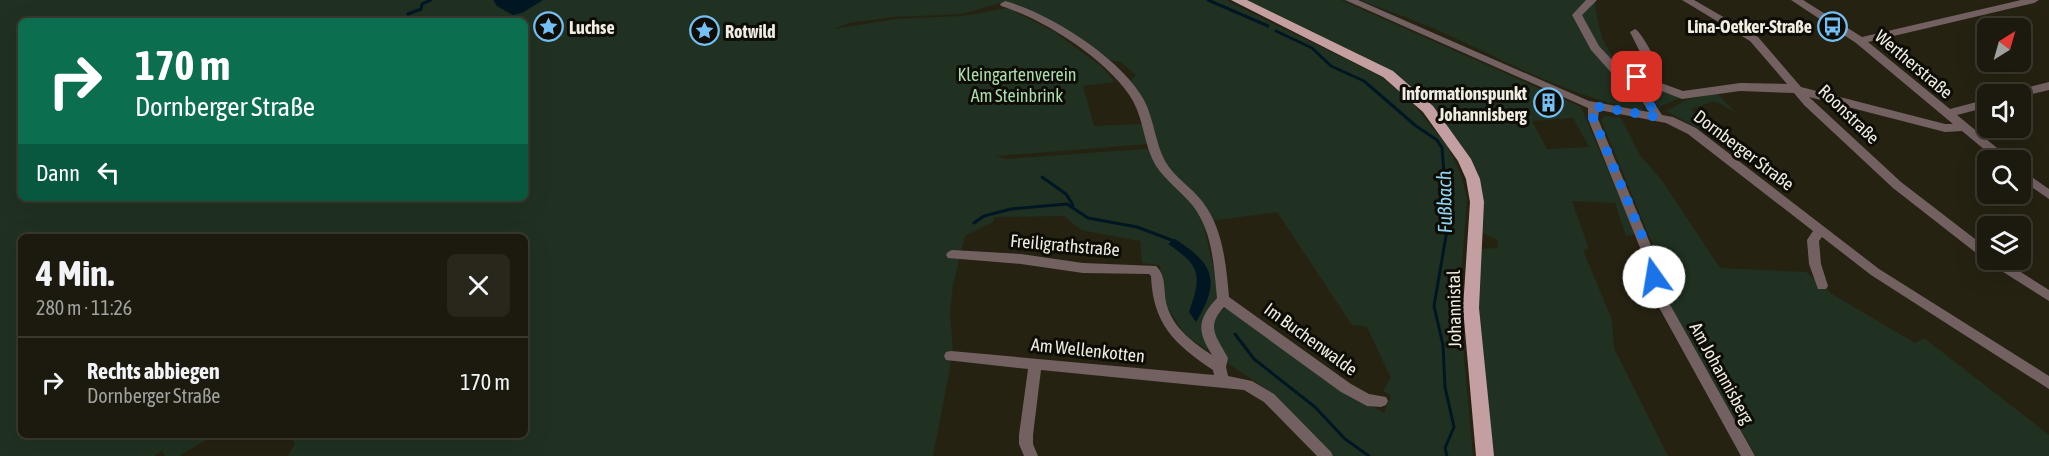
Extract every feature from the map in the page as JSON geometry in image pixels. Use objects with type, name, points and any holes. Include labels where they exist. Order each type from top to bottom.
[{"type":"main road","name":"Johannistal","points":[[1237,0],[1388,74],[1428,109],[1464,159],[1473,179],[1477,202],[1471,308],[1485,456]]},
{"type":"street","name":"Dornberger Straße","points":[[1350,0],[1594,106],[1656,113],[1675,122],[1705,140],[1820,231],[1891,283],[2049,383]]},
{"type":"street","points":[[1592,0],[1577,15],[1595,48],[1656,113]]},
{"type":"street","name":"Roonstraße","points":[[1688,0],[1754,39],[1808,102],[1898,185],[1977,247]]},
{"type":"street","name":"Wertherstraße","points":[[1796,0],[1860,41],[1991,150]]},
{"type":"street","points":[[1860,41],[2034,0]]},
{"type":"street","points":[[1005,4],[1026,10],[1079,43],[1109,64],[1130,86],[1147,117],[1152,146],[1162,164],[1196,202],[1208,221],[1214,242],[1223,299],[1211,313],[1207,325],[1209,340],[1221,358],[1220,374]]},
{"type":"street","points":[[1635,32],[1651,64],[1651,70],[1635,82],[1656,113]]},
{"type":"street","points":[[1640,78],[1682,95],[1740,87],[1800,90],[1945,128],[1962,127]]},
{"type":"street","points":[[2031,91],[2049,86]]},
{"type":"street","name":"Am Johannisberg","points":[[1594,106],[1593,119],[1650,255],[1662,302],[1748,456]]},
{"type":"street","points":[[1946,114],[1977,106]]},
{"type":"street","points":[[2031,180],[2046,190]]},
{"type":"street","points":[[1820,231],[1813,240],[1815,264],[1822,286]]},
{"type":"street","name":"Freiligrathstraße","points":[[952,255],[1021,259],[1083,268],[1152,269],[1157,274],[1157,299],[1164,318],[1176,335],[1220,374],[1248,385],[1269,398],[1326,456]]},
{"type":"street","points":[[2008,270],[2049,297]]},
{"type":"street","name":"Im Buchenwalde","points":[[1223,299],[1346,388],[1367,400],[1381,401]]},
{"type":"street","name":"Am Wellenkotten","points":[[951,356],[1220,374]]},
{"type":"street","points":[[1031,456],[1026,444],[1026,435],[1035,363]]},
{"type":"green space","name":"Kleingartenverein Am Steinbrink","points":[[0,0],[1226,0],[1380,76],[1411,101],[1448,147],[1460,172],[1467,198],[1459,304],[1473,456],[1333,456],[1270,391],[1186,336],[1165,304],[1160,265],[1142,263],[1140,241],[1081,230],[1064,216],[995,217],[993,222],[965,236],[953,285],[950,313],[953,352],[933,456],[288,456],[295,443],[291,438],[528,438],[528,234],[18,234],[18,438],[209,438],[179,456],[165,456],[162,451],[154,456],[0,456]],"holes":[[[1004,2],[1019,5],[1107,60],[1121,62],[1136,75],[1130,81],[1157,148],[1007,159],[996,156],[1148,144],[1143,124],[1094,126],[1083,86],[1115,82],[1101,66],[1053,31],[1008,8],[962,16],[895,19],[834,29],[849,23],[893,17],[962,14]],[[1277,212],[1352,325],[1367,327],[1391,378],[1383,391],[1391,396],[1384,413],[1344,389],[1227,308],[1222,310],[1213,304],[1219,293],[1203,222]]]},
{"type":"green space","points":[[1246,0],[1341,0],[1581,107],[1635,234],[1626,236],[1615,203],[1572,201],[1589,249],[1583,250],[1612,320],[1614,348],[1668,456],[1493,456],[1477,328],[1480,249],[1497,248],[1498,240],[1482,233],[1482,190],[1471,162],[1379,64]],"holes":[[[1573,118],[1589,147],[1547,149],[1532,121]]]},
{"type":"green space","points":[[1360,0],[1595,0],[1598,22],[1605,42],[1616,60],[1633,75],[1629,79],[1644,99],[1643,110],[1613,104],[1558,85],[1453,37]]},
{"type":"green space","points":[[1642,82],[1680,98],[1659,107],[1639,83]]},
{"type":"green space","points":[[1717,93],[1735,112],[1714,101],[1691,109],[1725,139],[1712,136],[1666,111],[1686,100]]},
{"type":"green space","points":[[1605,116],[1621,118],[1640,155],[1661,179],[1720,268],[1806,272],[1832,294],[1915,343],[1924,338],[2049,435],[2049,456],[1756,456],[1668,302],[1659,279],[1659,260],[1601,120]]},
{"type":"water","points":[[493,0],[543,0],[522,13],[513,15],[497,6]]},
{"type":"water","points":[[1175,239],[1198,257],[1210,275],[1209,295],[1196,322],[1189,312],[1196,289],[1196,272],[1187,259],[1168,244]]},
{"type":"building","points":[[1552,94],[1556,101],[1547,102],[1544,95]]},
{"type":"waterway","points":[[408,14],[421,9],[422,4],[431,0]]},
{"type":"waterway","name":"Fußbach","points":[[1208,0],[1268,26]]},
{"type":"waterway","name":"Fußbach","points":[[1276,31],[1312,48],[1331,66],[1364,81],[1416,126],[1437,140],[1442,148],[1448,224],[1434,306],[1443,345],[1445,387],[1454,427],[1445,448],[1447,456]]},
{"type":"waterway","points":[[1042,177],[1066,194],[1073,205]]},
{"type":"waterway","points":[[974,223],[984,216],[1011,209],[1067,204],[1088,218],[1137,227],[1174,241]]},
{"type":"waterway","points":[[1235,334],[1254,359],[1315,407],[1345,439],[1369,456]]},
{"type":"place","name":"Lina-Oetker-Straße","points":[[1833,26]]},
{"type":"place","name":"Luchse","points":[[548,27]]},
{"type":"place","name":"Rotwild","points":[[704,31]]},
{"type":"place","name":"Informationspunkt Johannisberg","points":[[1548,103]]},
{"type":"route","points":[[1637,77],[1634,79],[1635,82],[1658,117],[1594,106],[1592,115],[1650,255],[1654,277]]}]
